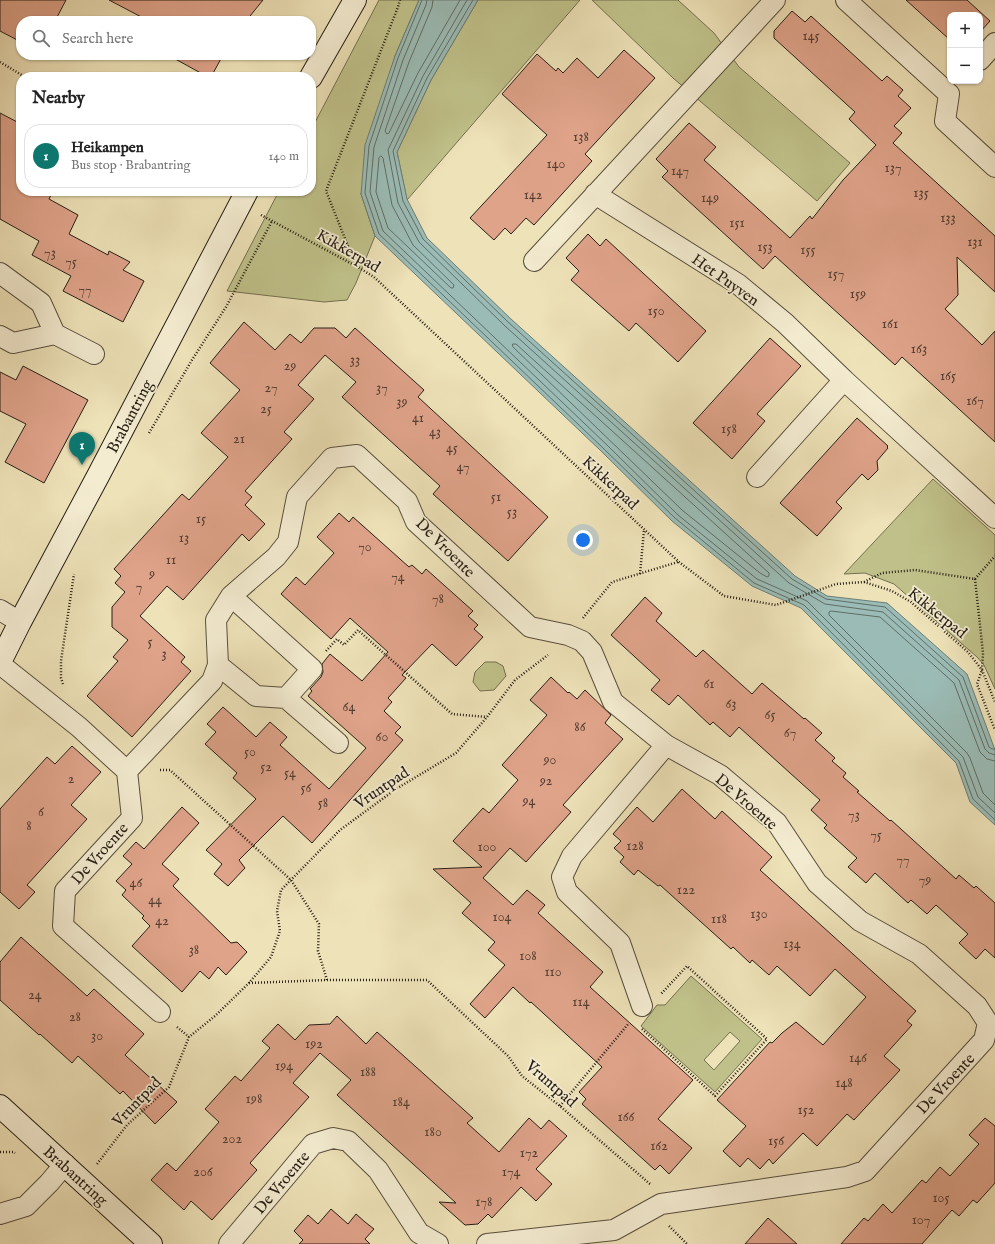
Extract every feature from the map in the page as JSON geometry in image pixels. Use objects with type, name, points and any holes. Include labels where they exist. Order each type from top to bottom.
[{"type":"street","points":[[314,72],[355,0]]},
{"type":"street","points":[[534,261],[775,0]]},
{"type":"street","points":[[846,0],[955,88],[945,121],[995,167]]},
{"type":"street","points":[[983,57],[995,43]]},
{"type":"street","name":"Het Puyven","points":[[595,194],[738,284],[785,323],[844,380],[995,518]]},
{"type":"street","name":"Brabantring","points":[[0,663],[20,622],[98,476],[243,197]]},
{"type":"street","points":[[0,273],[41,303],[55,334],[94,354]]},
{"type":"street","points":[[0,336],[13,343],[55,334]]},
{"type":"street","points":[[757,477],[844,380]]},
{"type":"street","name":"De Vroente","points":[[160,1012],[63,926],[65,891],[132,818],[127,771],[212,681],[218,665],[216,620],[231,596],[276,557],[288,542],[297,497],[332,458],[357,455],[407,501],[416,522],[530,627],[568,634],[582,641],[592,652],[613,702],[666,744],[720,775],[777,823],[817,883],[860,921],[919,954],[977,1006],[988,1024],[984,1040],[865,1171],[847,1176],[661,1204],[614,1230],[487,1244]]},
{"type":"street","points":[[231,596],[312,669],[286,698]]},
{"type":"street","points":[[0,610],[20,622]]},
{"type":"street","points":[[0,663],[79,727],[127,771]]},
{"type":"street","points":[[218,665],[256,696],[286,698],[338,743]]},
{"type":"street","points":[[636,1013],[620,943],[567,892],[562,877],[572,856],[666,744]]},
{"type":"street","name":"Brabantring","points":[[0,1106],[151,1244]]},
{"type":"street","name":"De Vroente","points":[[229,1244],[313,1144],[334,1138],[348,1140],[378,1170],[419,1233],[438,1244]]},
{"type":"street","points":[[0,1214],[26,1206],[49,1183],[65,1164]]},
{"type":"path","points":[[356,266],[326,191],[400,0]]},
{"type":"path","points":[[0,62],[17,72]]},
{"type":"path","name":"Kikkerpad","points":[[243,197],[272,220],[374,277],[679,562],[724,596],[776,605],[836,584],[864,582],[892,591],[911,602],[968,652],[982,670],[995,702]]},
{"type":"path","points":[[148,435],[192,360],[226,307],[272,220]]},
{"type":"path","points":[[640,574],[644,530]]},
{"type":"path","points":[[995,556],[975,579],[983,653],[982,670],[977,684],[995,730]]},
{"type":"path","name":"Vruntpad","points":[[84,1182],[126,1125],[169,1087],[189,1036],[215,1016],[249,983],[271,957],[280,931],[277,911],[281,890],[340,830],[396,789],[456,753],[487,717],[515,680],[565,642],[568,634],[612,582],[679,562]]},
{"type":"path","points":[[864,582],[882,573],[915,570],[975,579]]},
{"type":"path","points":[[63,685],[61,678],[61,661],[74,572]]},
{"type":"path","points":[[312,669],[337,638],[344,645],[358,630],[452,714],[487,717]]},
{"type":"path","points":[[127,771],[170,770],[291,880],[319,924],[318,951],[327,980]]},
{"type":"path","points":[[560,1106],[636,1013],[661,995],[687,966],[767,1039],[715,1096],[636,1013]]},
{"type":"path","name":"Vruntpad","points":[[249,983],[327,980],[426,980],[508,1056],[522,1076],[560,1106],[654,1188],[661,1204],[665,1222],[687,1244]]},
{"type":"green space","points":[[379,0],[419,0],[395,56],[361,194],[375,236],[356,283],[347,300],[324,302],[227,291],[276,196],[316,196],[316,120]]},
{"type":"green space","points":[[478,0],[580,0],[407,200],[397,152],[431,80]]},
{"type":"green space","points":[[592,0],[678,0],[714,33],[739,67],[850,163],[817,201],[673,78]]},
{"type":"green space","points":[[933,479],[995,535],[995,689],[984,665],[977,657],[894,584],[865,573],[844,574]]},
{"type":"green space","points":[[485,662],[496,662],[503,666],[506,676],[494,690],[480,691],[473,682],[475,672]]},
{"type":"green space","points":[[691,976],[762,1039],[715,1092],[641,1026],[657,1005],[665,1005]],"holes":[[[730,1032],[740,1041],[714,1070],[704,1060]]]},
{"type":"water","points":[[419,0],[478,0],[431,80],[397,152],[407,199],[427,238],[511,319],[795,576],[827,596],[887,603],[967,674],[995,750],[995,825],[970,802],[956,763],[801,608],[752,586],[672,521],[601,451],[375,236],[361,194],[365,145],[395,56]]},
{"type":"building","points":[[0,0],[66,0],[58,16],[16,16],[16,39],[0,31]]},
{"type":"building","points":[[109,0],[263,0],[250,16],[139,16]]},
{"type":"building","points":[[906,0],[967,0],[980,12],[947,12],[947,37]]},
{"type":"building","points":[[792,11],[805,22],[811,16],[882,81],[887,76],[903,90],[898,96],[911,108],[894,126],[902,133],[893,143],[995,236],[995,292],[957,257],[958,295],[945,309],[982,345],[995,331],[995,442],[902,357],[895,365],[775,256],[763,269],[662,177],[668,171],[656,159],[689,123],[716,147],[704,160],[790,238],[810,216],[812,219],[843,180],[876,145],[849,119],[855,112],[774,38],[774,31]]},
{"type":"building","points":[[983,15],[990,21],[983,29]]},
{"type":"building","points":[[624,50],[655,78],[585,154],[592,161],[534,225],[526,218],[511,234],[505,228],[494,240],[470,218],[547,135],[502,94],[537,54],[556,71],[558,68],[563,73],[577,58],[598,78]]},
{"type":"building","points":[[177,60],[220,60],[214,72],[199,72]]},
{"type":"building","points":[[0,113],[16,121],[16,196],[50,196],[49,199],[78,215],[69,234],[108,255],[109,251],[130,262],[123,270],[144,281],[123,322],[63,291],[71,276],[32,255],[39,241],[0,219]]},
{"type":"building","points":[[588,234],[600,246],[606,239],[706,331],[678,362],[636,323],[629,331],[571,280],[579,271],[566,258]]},
{"type":"building","points":[[244,322],[275,350],[290,334],[301,343],[314,328],[335,328],[346,338],[355,328],[424,390],[418,397],[548,517],[508,561],[433,494],[440,486],[342,397],[356,382],[325,355],[298,385],[314,399],[284,432],[292,439],[245,491],[252,497],[245,505],[265,524],[249,541],[242,534],[183,600],[167,586],[140,616],[185,657],[181,662],[191,671],[132,737],[87,696],[118,661],[113,657],[128,640],[112,627],[112,607],[125,592],[115,583],[121,576],[114,569],[182,494],[189,500],[228,457],[201,433],[240,390],[210,363]]},
{"type":"building","points":[[770,338],[801,366],[757,414],[765,421],[732,459],[693,423]]},
{"type":"building","points":[[23,366],[88,400],[44,483],[5,462],[26,424],[0,411],[0,372],[16,380]]},
{"type":"building","points":[[857,418],[888,446],[888,448],[877,461],[878,470],[868,480],[862,474],[836,502],[842,508],[817,536],[780,503]]},
{"type":"building","points":[[339,513],[349,522],[353,517],[409,567],[412,565],[422,574],[426,569],[473,611],[468,616],[478,625],[474,629],[483,637],[456,666],[432,644],[402,675],[406,678],[388,698],[392,702],[384,711],[401,727],[395,733],[403,740],[312,843],[283,816],[239,860],[245,868],[228,886],[214,874],[222,864],[206,850],[256,799],[233,778],[237,773],[205,744],[216,732],[207,724],[223,707],[256,737],[270,722],[287,737],[280,745],[329,789],[366,748],[308,696],[312,691],[310,689],[321,677],[323,672],[322,664],[330,654],[362,681],[388,652],[350,618],[331,639],[281,594],[296,577],[305,585],[334,553],[317,537]]},
{"type":"building","points":[[645,597],[662,613],[656,621],[696,657],[703,650],[752,694],[762,683],[804,719],[805,718],[822,733],[815,740],[835,758],[832,761],[846,773],[843,777],[859,791],[857,792],[890,821],[891,820],[956,879],[959,875],[974,888],[976,886],[995,903],[995,958],[985,949],[976,959],[959,943],[968,934],[936,905],[927,914],[911,900],[908,903],[875,873],[866,883],[848,867],[857,858],[824,828],[827,825],[811,810],[820,800],[739,727],[730,737],[713,722],[710,725],[678,695],[669,705],[651,690],[660,680],[611,635]]},
{"type":"building","points":[[551,677],[568,693],[569,692],[577,699],[585,690],[611,715],[605,723],[623,739],[563,805],[571,812],[526,862],[510,848],[483,878],[513,905],[527,890],[545,905],[538,913],[603,972],[590,987],[693,1080],[658,1119],[692,1148],[669,1174],[660,1165],[655,1170],[582,1104],[586,1099],[579,1092],[602,1067],[531,1002],[530,1003],[513,987],[485,1018],[470,1004],[505,965],[488,950],[495,942],[462,913],[471,903],[433,869],[482,867],[453,841],[483,808],[489,813],[518,780],[502,765],[547,715],[530,700]]},
{"type":"building","points":[[72,746],[101,772],[71,805],[87,819],[27,885],[35,892],[19,909],[0,892],[0,809],[47,757],[55,764]]},
{"type":"building","points":[[682,789],[715,819],[722,811],[772,857],[760,870],[916,1011],[907,1021],[912,1025],[884,1056],[900,1070],[854,1120],[847,1114],[817,1146],[803,1133],[773,1164],[769,1159],[760,1169],[748,1158],[740,1167],[723,1151],[746,1126],[717,1100],[770,1042],[772,1043],[796,1022],[823,1045],[866,997],[835,969],[810,996],[777,966],[769,975],[752,960],[750,963],[733,947],[731,949],[660,885],[658,886],[638,870],[634,875],[620,862],[624,857],[614,848],[621,841],[613,834],[637,807],[653,822]]},
{"type":"building","points":[[182,807],[199,823],[162,864],[179,879],[173,886],[231,943],[237,942],[247,952],[226,975],[218,967],[209,979],[200,971],[182,992],[132,946],[150,926],[142,918],[144,916],[122,895],[126,890],[116,881],[132,864],[123,856],[136,842],[144,849]]},
{"type":"building","points":[[21,937],[87,996],[94,989],[144,1034],[125,1055],[177,1102],[155,1124],[123,1091],[120,1094],[78,1056],[72,1063],[0,1000],[0,962]]},
{"type":"building","points":[[337,1016],[366,1044],[377,1032],[473,1118],[467,1123],[499,1152],[529,1118],[541,1129],[549,1120],[567,1136],[536,1169],[552,1184],[536,1201],[521,1187],[492,1218],[488,1214],[478,1224],[465,1225],[439,1202],[456,1203],[337,1095],[351,1080],[320,1053],[293,1083],[309,1097],[250,1163],[257,1170],[212,1220],[191,1201],[184,1210],[151,1180],[167,1163],[176,1171],[219,1122],[205,1109],[235,1076],[241,1081],[270,1048],[262,1041],[278,1024],[295,1040],[309,1025],[330,1024]]},
{"type":"building","points":[[985,1118],[995,1126],[995,1183],[977,1203],[973,1200],[959,1216],[952,1210],[922,1244],[841,1244],[864,1218],[868,1221],[883,1204],[892,1213],[922,1180],[926,1183],[940,1167],[950,1176],[979,1144],[969,1135]]},
{"type":"building","points":[[331,1209],[348,1224],[356,1214],[374,1229],[365,1239],[370,1244],[299,1244],[303,1240],[294,1231],[308,1215],[318,1224]]},
{"type":"building","points":[[768,1218],[797,1244],[745,1244]]},
{"type":"place","name":"Heikampen","points":[[82,465]]}]
